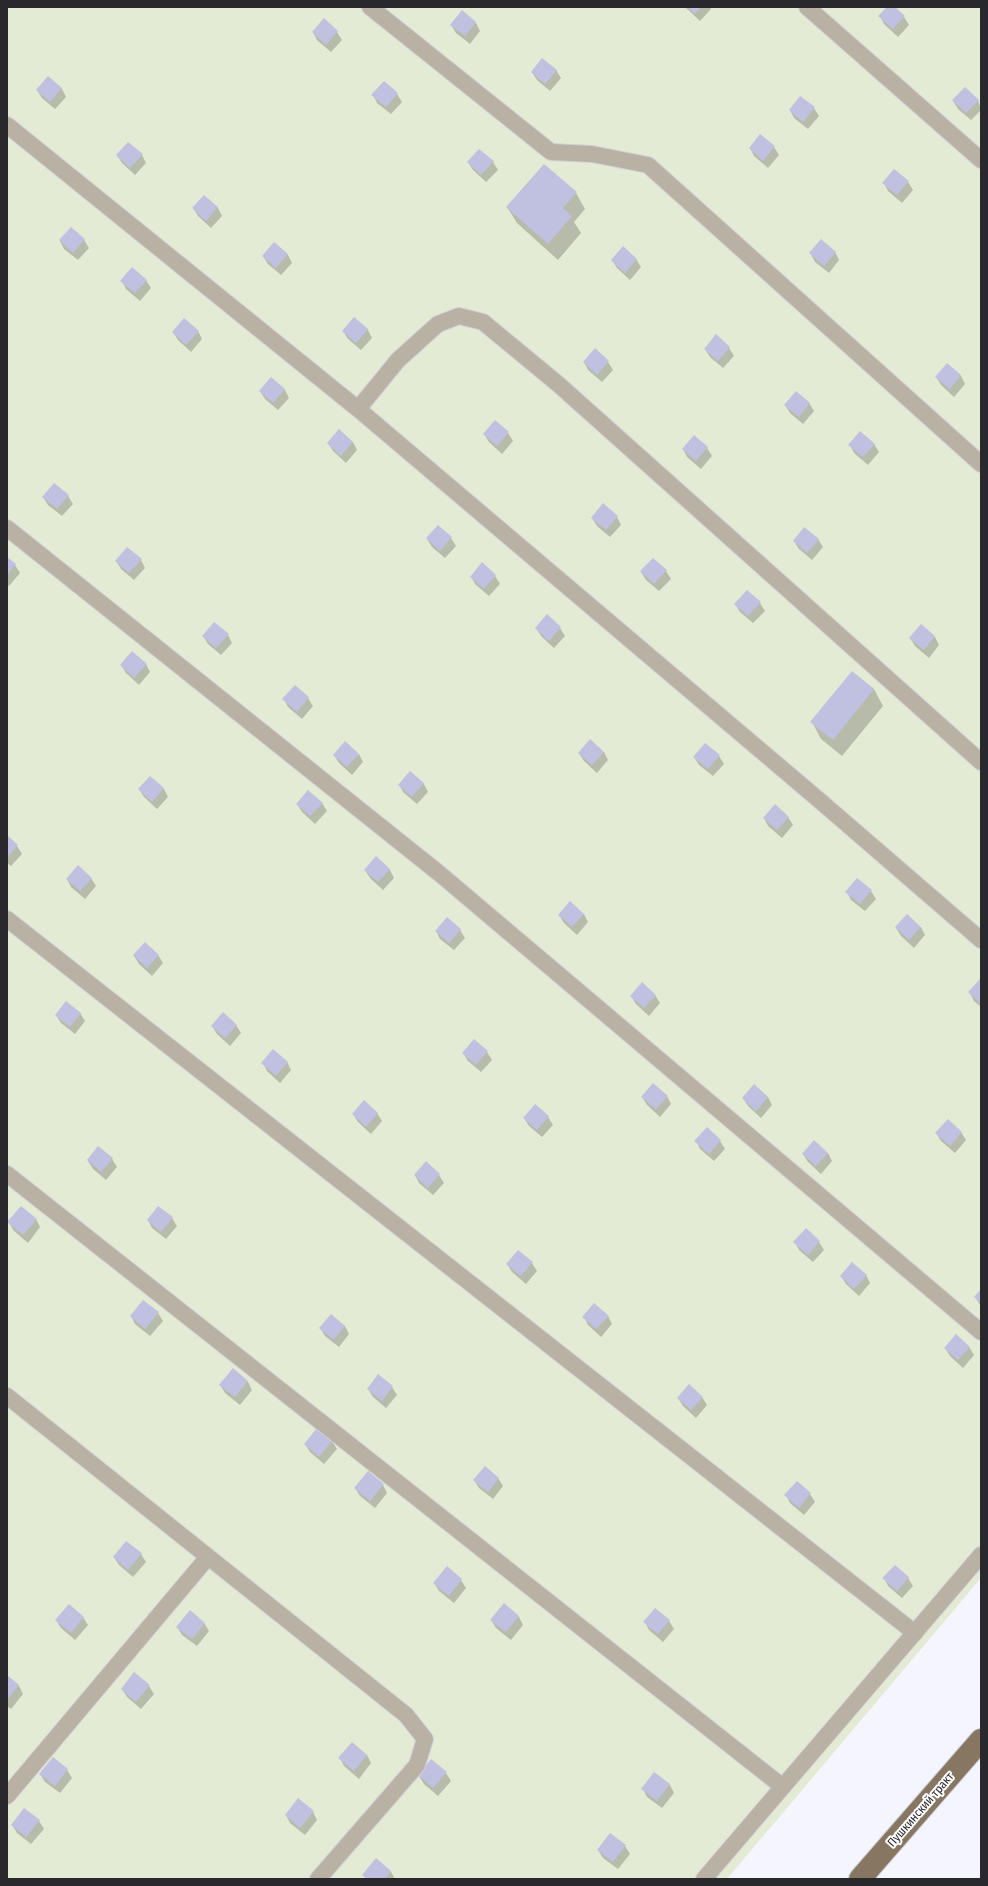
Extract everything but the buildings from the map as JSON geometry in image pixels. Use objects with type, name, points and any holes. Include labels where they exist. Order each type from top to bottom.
[{"type":"main road","name":"Пушкинский тракт","points":[[860,1879],[981,1740]]},
{"type":"lane","points":[[370,7],[551,152],[592,154],[648,165],[981,464]]},
{"type":"lane","points":[[807,7],[981,160]]},
{"type":"lane","points":[[7,125],[358,409],[819,800],[981,940]]},
{"type":"lane","points":[[358,409],[398,360],[438,324],[459,316],[483,322],[558,384],[981,762]]},
{"type":"lane","points":[[7,528],[440,874],[981,1332]]},
{"type":"lane","points":[[7,919],[915,1633]]},
{"type":"lane","points":[[7,1174],[783,1787]]},
{"type":"lane","points":[[7,1396],[406,1715],[425,1739],[417,1765],[318,1879]]},
{"type":"lane","points":[[704,1879],[981,1555]]},
{"type":"lane","points":[[7,1796],[208,1557]]},
{"type":"green space","points":[[7,7],[981,7],[981,1578],[727,1879],[7,1879]]}]
